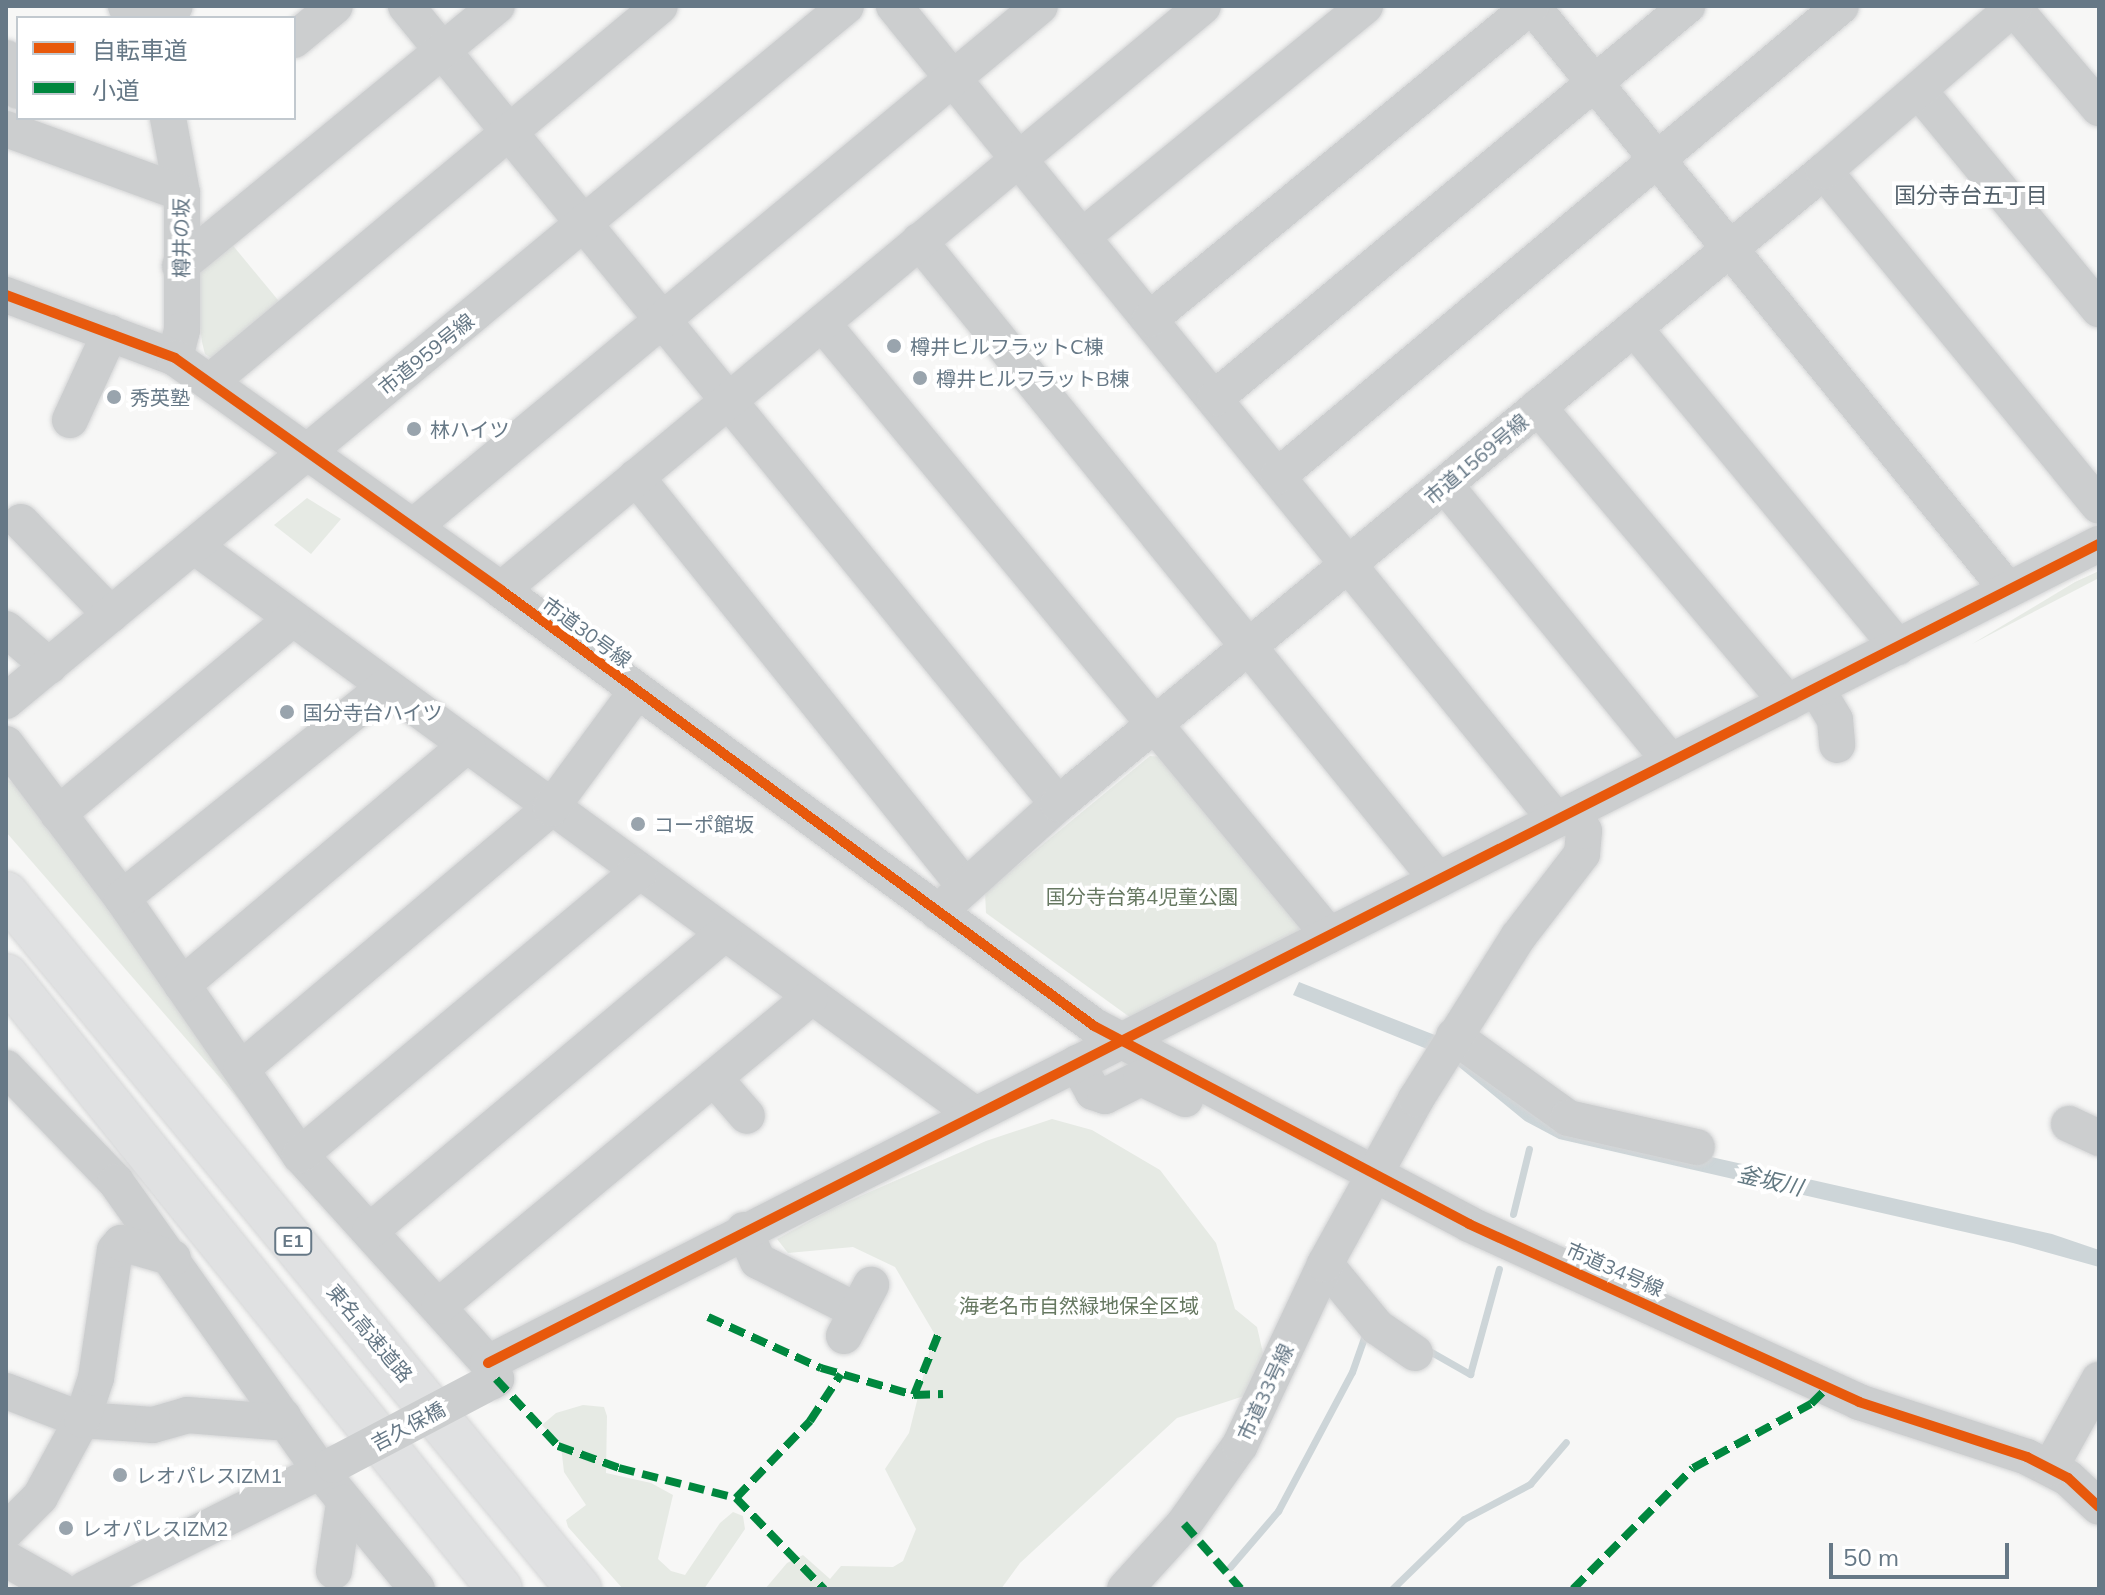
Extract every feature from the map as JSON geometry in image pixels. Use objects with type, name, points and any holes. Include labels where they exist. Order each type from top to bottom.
[{"type":"highway","name":"東名高速道路","points":[[6,894],[579,1589]]},
{"type":"highway","points":[[6,976],[500,1589]]},
{"type":"highway","points":[[312,1353],[486,1589]]},
{"type":"highway","points":[[506,1497],[593,1589]]},
{"type":"street","points":[[296,38],[335,6]]},
{"type":"street","points":[[406,6],[1058,804]]},
{"type":"street","points":[[180,266],[497,6]]},
{"type":"street","points":[[210,382],[660,6]]},
{"type":"street","name":"市道959号線","points":[[6,701],[846,6]]},
{"type":"street","points":[[894,6],[1278,476],[1564,816]]},
{"type":"street","points":[[413,527],[1040,6]]},
{"type":"street","points":[[501,590],[1203,6]]},
{"type":"street","points":[[1083,236],[1365,6]]},
{"type":"street","points":[[1150,319],[1531,6],[2008,590]]},
{"type":"street","points":[[1215,398],[1687,6]]},
{"type":"street","points":[[1278,476],[1841,6]]},
{"type":"street","points":[[2014,7],[2099,108]]},
{"type":"street","name":"市道1569号線","points":[[938,912],[963,884],[1058,804],[1824,171],[2014,7]]},
{"type":"street","points":[[6,58],[16,86]]},
{"type":"street","points":[[1919,91],[2099,309]]},
{"type":"street","name":"樽井の坂","points":[[175,358],[182,330],[180,124]]},
{"type":"street","points":[[23,129],[182,193]]},
{"type":"street","points":[[1824,171],[2099,506]]},
{"type":"street","points":[[919,241],[1438,880]]},
{"type":"street","name":"市道30号線","points":[[6,295],[175,358],[305,454],[501,590],[1094,1026],[1123,1041]]},
{"type":"street","points":[[822,323],[1329,935]]},
{"type":"street","points":[[1634,328],[1898,647]]},
{"type":"street","points":[[70,420],[110,333]]},
{"type":"street","points":[[1538,407],[1802,696],[1835,720],[1837,745]]},
{"type":"street","points":[[636,477],[963,884]]},
{"type":"street","points":[[1445,485],[1671,762]]},
{"type":"street","points":[[21,522],[111,615]]},
{"type":"street","name":"吉久保橋","points":[[85,1589],[327,1469],[485,1374],[744,1230],[1123,1041],[2099,544]]},
{"type":"street","points":[[194,546],[810,998],[974,1114]]},
{"type":"street","points":[[58,814],[292,619]]},
{"type":"street","points":[[6,629],[49,666]]},
{"type":"street","points":[[122,898],[385,687]]},
{"type":"street","points":[[241,1069],[551,808],[637,691]]},
{"type":"street","points":[[6,744],[122,898],[300,1155],[439,1306],[485,1374]]},
{"type":"street","points":[[182,985],[467,745]]},
{"type":"street","name":"市道33号線","points":[[1125,1589],[1184,1524],[1240,1445],[1325,1264],[1454,1036],[1518,937],[1582,854],[1584,831],[1564,816]]},
{"type":"street","points":[[300,1155],[639,872]]},
{"type":"street","points":[[370,1231],[724,934]]},
{"type":"street","points":[[439,1306],[810,998]]},
{"type":"street","points":[[1454,1036],[1568,1118],[1697,1147]]},
{"type":"street","name":"市道34号線","points":[[1123,1041],[1469,1224],[1838,1393],[2050,1468],[2099,1507]]},
{"type":"street","points":[[1077,1063],[1093,1092],[1105,1096],[1141,1078],[1274,1141],[1283,1128]]},
{"type":"street","points":[[6,1068],[98,1161],[173,1258],[283,1417],[327,1469],[344,1503],[405,1585]]},
{"type":"street","points":[[714,1078],[747,1116]]},
{"type":"street","points":[[744,1230],[758,1261],[857,1310]]},
{"type":"street","points":[[6,1531],[40,1497],[82,1420],[96,1378],[115,1250],[121,1243],[173,1258]]},
{"type":"street","points":[[1325,1264],[1372,1322],[1415,1353]]},
{"type":"street","points":[[2050,1468],[2099,1380]]},
{"type":"street","points":[[6,1391],[82,1420],[153,1425],[187,1415],[276,1422],[283,1417]]},
{"type":"street","points":[[334,1571],[344,1503]]},
{"type":"street","points":[[6,1559],[59,1589]]},
{"type":"green space","points":[[230,242],[283,306],[216,361],[205,354],[194,279]]},
{"type":"green space","points":[[307,498],[341,519],[311,554],[274,525]]},
{"type":"green space","points":[[2099,571],[2099,578],[1972,644],[2075,582]]},
{"type":"green space","name":"国分寺台第4児童公園","points":[[1150,756],[1165,757],[1303,930],[1131,1018],[986,913],[985,892]]},
{"type":"green space","points":[[6,779],[19,785],[282,1149],[6,832]]},
{"type":"green space","name":"海老名市自然緑地保全区域","points":[[1052,1119],[1092,1130],[1160,1170],[1216,1243],[1235,1309],[1257,1327],[1263,1353],[1247,1395],[1177,1418],[1020,1563],[1001,1589],[765,1589],[787,1563],[803,1555],[830,1579],[841,1566],[893,1567],[903,1561],[916,1529],[885,1469],[909,1433],[934,1333],[895,1267],[853,1247],[788,1253],[777,1239],[833,1208],[986,1141]]},
{"type":"green space","points":[[583,1405],[604,1407],[607,1416],[606,1473],[651,1483],[673,1495],[658,1559],[671,1571],[685,1575],[720,1523],[733,1512],[743,1516],[745,1529],[704,1589],[623,1589],[568,1527],[566,1520],[586,1505],[564,1472],[561,1446],[542,1425],[556,1413]]},
{"type":"water","points":[[1299,982],[1440,1037],[1432,1051],[1293,995]]},
{"type":"water","name":"釜坂川","points":[[1462,1049],[1578,1127],[2052,1234],[2099,1250],[2099,1267],[2013,1243],[1559,1139],[1525,1121],[1453,1062]]},
{"type":"waterway","points":[[1513,1214],[1529,1149]]},
{"type":"waterway","points":[[1426,1349],[1470,1374],[1499,1269]]},
{"type":"waterway","points":[[1230,1567],[1278,1511],[1352,1372],[1366,1332]]},
{"type":"waterway","points":[[1392,1589],[1464,1519],[1530,1484],[1566,1442]]},
{"type":"marked path","points":[[708,1317],[821,1368],[914,1395],[943,1394]]},
{"type":"marked path","points":[[914,1395],[938,1335]]},
{"type":"marked path","points":[[736,1498],[810,1421],[841,1374]]},
{"type":"marked path","points":[[496,1379],[558,1446],[619,1468],[736,1498],[824,1589]]},
{"type":"marked path","points":[[1573,1589],[1693,1468],[1811,1404],[1827,1388]]},
{"type":"marked path","points":[[1184,1524],[1241,1589]]},
{"type":"cycle path","points":[[6,295],[175,358],[501,590],[1094,1026],[1469,1224],[1859,1402],[2027,1457],[2068,1478],[2099,1507]]},
{"type":"cycle path","points":[[488,1363],[2099,544]]},
{"type":"place","name":"樽井ヒルフラットC棟","points":[[894,346]]},
{"type":"place","name":"樽井ヒルフラットB棟","points":[[920,378]]},
{"type":"place","name":"秀英塾","points":[[114,397]]},
{"type":"place","name":"林ハイツ","points":[[414,429]]},
{"type":"place","name":"国分寺台ハイツ","points":[[287,712]]},
{"type":"place","name":"コーポ館坂","points":[[638,824]]},
{"type":"place","name":"レオパレスIZM1","points":[[120,1475]]},
{"type":"place","name":"レオパレスIZM2","points":[[66,1528]]},
{"type":"district","name":"国分寺台五丁目","points":[[1971,196]]}]
